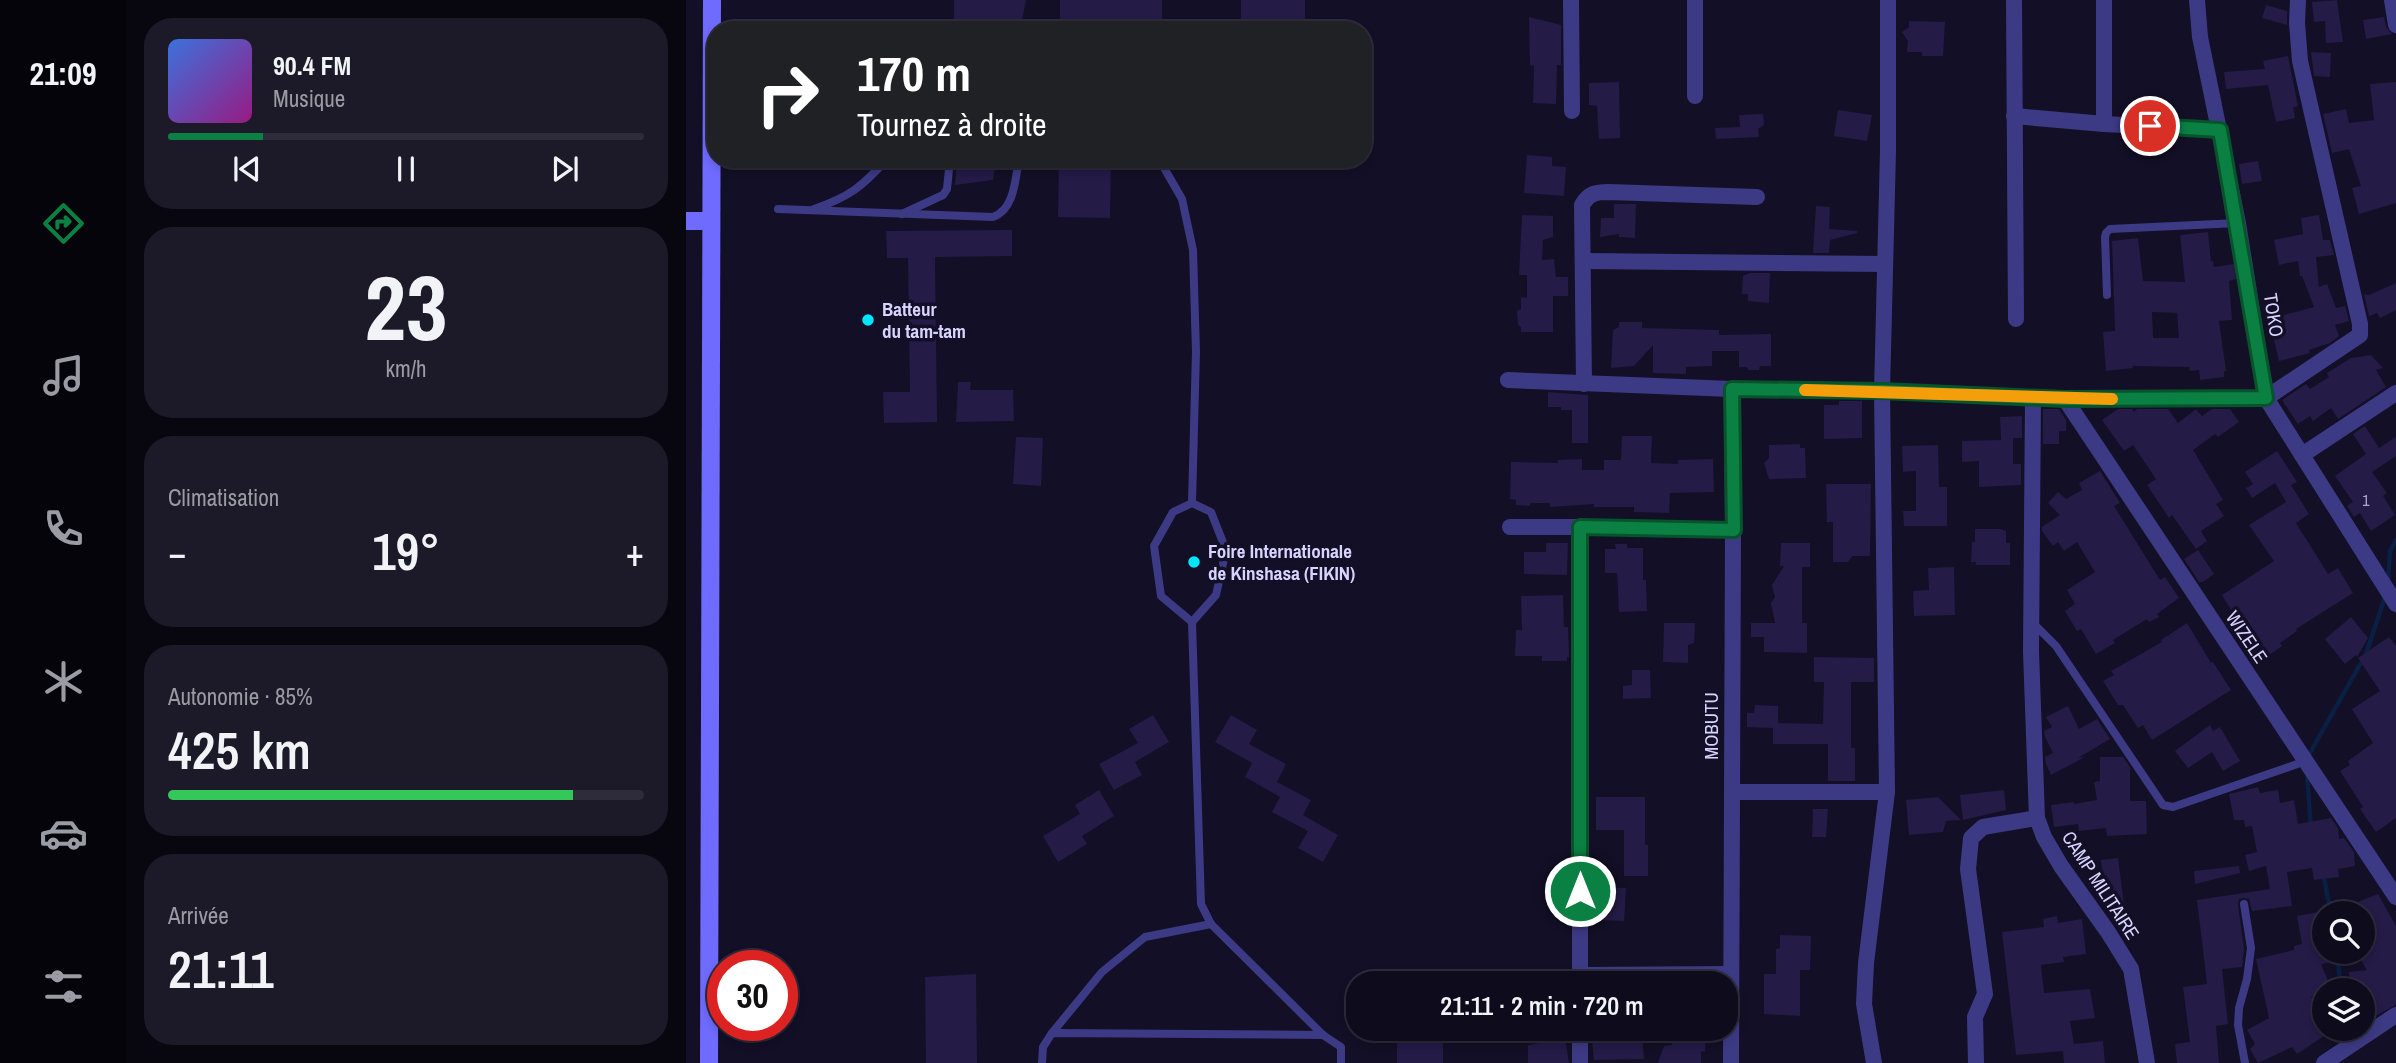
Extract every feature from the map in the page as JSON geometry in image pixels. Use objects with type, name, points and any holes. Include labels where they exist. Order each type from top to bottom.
[{"type":"main road","points":[[712,0],[712,21]]},
{"type":"main road","points":[[709,1063],[711,168]]},
{"type":"main road","points":[[686,221],[711,222]]},
{"type":"street","points":[[1570,0],[1572,111]]},
{"type":"street","points":[[1695,0],[1695,96]]},
{"type":"street","points":[[1874,1063],[1864,1004],[1866,962],[1888,792],[1882,391],[1888,0]]},
{"type":"street","points":[[2014,0],[2016,319]]},
{"type":"street","points":[[2104,0],[2104,124]]},
{"type":"street","name":"TOKO","points":[[2197,0],[2200,37],[2238,223],[2266,398],[2396,604]]},
{"type":"street","points":[[1508,380],[2065,399],[2266,398],[2360,335],[2360,324],[2300,61],[2298,0]]},
{"type":"street","points":[[2392,0],[2396,25]]},
{"type":"street","points":[[2014,116],[2220,130]]},
{"type":"street","points":[[1584,384],[1583,205],[1586,198],[1593,193],[1757,197]]},
{"type":"street","points":[[1584,261],[1885,264]]},
{"type":"street","name":"MOBUTU","points":[[1731,971],[1734,530],[1732,389]]},
{"type":"street","points":[[2302,455],[2396,393]]},
{"type":"street","points":[[1976,1063],[1975,1017],[1985,994],[1968,869],[1970,838],[1983,827],[2037,818],[2031,652],[2033,397]]},
{"type":"street","name":"WIZELE","points":[[2065,399],[2396,897]]},
{"type":"street","points":[[1510,527],[1734,530]]},
{"type":"street","points":[[1580,527],[1580,971]]},
{"type":"street","points":[[1732,792],[1888,792]]},
{"type":"street","name":"CAMP MILITAIRE","points":[[2037,818],[2044,837],[2061,866],[2131,969],[2147,1063]]},
{"type":"street","points":[[2324,1063],[2343,1057],[2396,1015]]},
{"type":"street","points":[[1580,1041],[1580,1063]]},
{"type":"street","name":"MOBUTU","points":[[1731,1041],[1731,1063]]},
{"type":"lane","points":[[808,211],[841,200],[878,168]]},
{"type":"lane","points":[[899,215],[943,195],[947,189],[949,168]]},
{"type":"lane","points":[[778,209],[993,217],[1002,214],[1009,205],[1017,168]]},
{"type":"lane","points":[[1164,168],[1182,199],[1193,250],[1196,352],[1192,503]]},
{"type":"lane","points":[[2107,295],[2105,237],[2110,229],[2238,223]]},
{"type":"lane","points":[[1192,503],[1211,512],[1226,550],[1216,596],[1192,622],[1201,904],[1211,925],[1323,1035],[1341,1047],[1341,1063]]},
{"type":"lane","points":[[1192,503],[1173,512],[1154,546],[1161,596],[1192,622]]},
{"type":"lane","points":[[2033,623],[2056,646],[2163,805],[2174,807],[2306,761]]},
{"type":"lane","points":[[2244,904],[2251,948],[2238,1025],[2245,1063]]},
{"type":"lane","points":[[1042,1063],[1043,1047],[1052,1033],[1102,971],[1145,937],[1211,925]]},
{"type":"lane","points":[[1052,1033],[1323,1035]]},
{"type":"building","points":[[954,0],[1026,0],[1022,21],[954,21]]},
{"type":"building","points":[[1060,0],[1162,0],[1162,21],[1060,21]]},
{"type":"building","points":[[1241,0],[1305,0],[1305,21],[1241,21]]},
{"type":"building","points":[[2337,0],[2343,42],[2326,43],[2325,21],[2314,22],[2312,2]]},
{"type":"building","points":[[2266,5],[2287,11],[2287,25],[2262,18]]},
{"type":"building","points":[[1529,17],[1561,25],[1561,65],[1557,65],[1556,104],[1533,103],[1534,66],[1530,65]]},
{"type":"building","points":[[2384,17],[2386,27],[2392,34],[2366,39],[2363,20]]},
{"type":"building","points":[[1909,21],[1945,22],[1943,56],[1922,56],[1922,52],[1907,52],[1908,41],[1902,32],[1909,27]]},
{"type":"building","points":[[2311,52],[2331,53],[2330,77],[2314,76]]},
{"type":"building","points":[[2288,56],[2298,106],[2293,107],[2295,118],[2276,122],[2268,85],[2226,89],[2224,72],[2265,69],[2263,61]]},
{"type":"building","points":[[1619,82],[1620,138],[1599,139],[1597,106],[1589,105],[1589,83]]},
{"type":"building","points":[[2396,82],[2396,203],[2359,214],[2352,188],[2361,186],[2349,149],[2332,153],[2323,114],[2346,109],[2349,123],[2374,120],[2370,84]]},
{"type":"building","points":[[1838,110],[1872,115],[1867,141],[1834,136]]},
{"type":"building","points":[[1763,114],[1764,125],[1758,129],[1759,137],[1716,139],[1715,128],[1740,127],[1739,115]]},
{"type":"building","points":[[1527,155],[1552,157],[1552,166],[1566,167],[1564,196],[1524,193]]},
{"type":"building","points":[[2258,161],[2262,181],[2242,184],[2239,164]]},
{"type":"building","points":[[956,168],[995,168],[993,180],[955,185]]},
{"type":"building","points":[[1059,168],[1111,168],[1110,218],[1058,217]]},
{"type":"building","points":[[1614,204],[1636,204],[1635,238],[1619,237],[1619,234],[1600,237],[1601,218],[1614,218]]},
{"type":"building","points":[[1816,206],[1830,207],[1829,229],[1857,233],[1830,240],[1829,253],[1813,253]]},
{"type":"building","points":[[1522,215],[1553,216],[1553,237],[1543,240],[1542,260],[1554,259],[1556,277],[1568,277],[1568,296],[1553,296],[1553,332],[1521,332],[1518,325],[1517,311],[1521,309],[1521,297],[1527,298],[1527,275],[1519,275]]},
{"type":"building","points":[[2319,215],[2323,240],[2330,240],[2334,255],[2316,257],[2319,287],[2327,284],[2336,308],[2345,306],[2349,321],[2335,325],[2339,336],[2330,343],[2309,350],[2310,353],[2279,361],[2269,319],[2314,307],[2300,276],[2298,261],[2279,265],[2274,240],[2303,234],[2301,218]]},
{"type":"building","points":[[1012,230],[1012,256],[935,257],[937,422],[884,423],[883,392],[910,392],[908,258],[887,258],[886,231]]},
{"type":"building","points":[[2208,232],[2214,267],[2234,264],[2236,279],[2229,281],[2232,320],[2219,321],[2226,371],[2224,377],[2200,380],[2199,370],[2190,371],[2189,367],[2132,366],[2133,368],[2106,371],[2103,332],[2115,331],[2112,241],[2138,238],[2143,281],[2185,282],[2180,235]],"holes":[[[2152,312],[2177,313],[2179,338],[2153,338]]]},
{"type":"building","points":[[1750,273],[1770,273],[1769,303],[1748,301],[1748,294],[1742,294],[1743,276]]},
{"type":"building","points":[[2396,283],[2396,310],[2380,318],[2377,313],[2369,316],[2364,294],[2369,295]]},
{"type":"building","points":[[1619,322],[1642,322],[1642,328],[1719,330],[1719,335],[1771,334],[1771,366],[1748,370],[1747,367],[1739,367],[1739,351],[1712,351],[1712,366],[1686,367],[1686,374],[1653,373],[1653,345],[1634,366],[1611,368],[1613,330],[1619,327]]},
{"type":"building","points":[[2371,355],[2383,368],[2376,370],[2386,387],[2338,419],[2331,408],[2313,421],[2310,416],[2298,424],[2282,400],[2306,384],[2310,389],[2329,377],[2327,373],[2351,358]]},
{"type":"building","points":[[958,382],[971,382],[970,390],[1013,390],[1014,421],[956,422]]},
{"type":"building","points":[[1548,392],[1588,395],[1588,443],[1572,443],[1572,410],[1548,407]]},
{"type":"building","points":[[1839,401],[1862,401],[1862,438],[1824,439],[1824,405],[1839,405]]},
{"type":"building","points":[[2043,409],[2059,409],[2066,420],[2066,431],[2059,431],[2059,444],[2043,444]]},
{"type":"building","points":[[2118,409],[2132,409],[2134,412],[2137,409],[2168,409],[2178,423],[2196,409],[2202,416],[2212,409],[2230,409],[2239,422],[2218,437],[2215,434],[2193,450],[2223,500],[2216,504],[2224,516],[2201,531],[2207,541],[2196,549],[2172,515],[2169,518],[2147,485],[2156,479],[2133,445],[2124,451],[2102,420]]},
{"type":"building","points":[[2022,416],[2022,438],[2013,438],[2013,464],[2021,464],[2021,485],[1979,487],[1979,461],[1962,462],[1962,441],[2001,440],[2000,417]]},
{"type":"building","points":[[2365,426],[2379,448],[2396,437],[2396,456],[2372,472],[2387,493],[2383,496],[2395,515],[2371,531],[2360,513],[2354,517],[2347,506],[2353,502],[2335,476],[2366,454],[2353,434]]},
{"type":"building","points":[[1622,436],[1652,436],[1651,463],[1678,464],[1678,460],[1713,459],[1714,492],[1670,493],[1669,513],[1634,512],[1634,507],[1594,507],[1594,504],[1550,507],[1550,503],[1516,505],[1516,500],[1510,499],[1511,462],[1558,463],[1558,460],[1582,459],[1582,470],[1604,470],[1604,460],[1621,460]]},
{"type":"building","points":[[1016,437],[1043,438],[1041,486],[1013,484]]},
{"type":"building","points":[[1800,444],[1800,448],[1805,448],[1806,478],[1769,479],[1764,463],[1769,458],[1769,445]]},
{"type":"building","points":[[1938,445],[1939,487],[1947,487],[1947,526],[1904,526],[1903,511],[1916,511],[1916,471],[1903,472],[1902,446]]},
{"type":"building","points":[[2277,451],[2297,482],[2291,485],[2309,514],[2296,523],[2328,574],[2338,568],[2353,593],[2296,629],[2297,631],[2280,643],[2282,646],[2259,662],[2239,634],[2244,631],[2222,595],[2274,561],[2249,525],[2286,502],[2275,483],[2252,498],[2246,488],[2253,484],[2245,472]]},
{"type":"building","points":[[2100,471],[2120,503],[2114,506],[2160,580],[2165,577],[2179,598],[2157,614],[2159,617],[2149,622],[2147,619],[2096,654],[2081,629],[2077,631],[2065,611],[2075,604],[2067,590],[2095,572],[2077,542],[2064,551],[2058,542],[2053,546],[2042,527],[2060,515],[2048,503],[2058,492],[2066,499],[2082,490],[2079,483]]},
{"type":"building","points":[[1826,484],[1871,484],[1870,556],[1852,556],[1848,562],[1833,562],[1833,522],[1827,522]]},
{"type":"building","points":[[1975,529],[2006,531],[2006,543],[2010,543],[2010,565],[1976,565],[1976,562],[1971,562]]},
{"type":"building","points":[[1546,543],[1568,543],[1567,575],[1524,574],[1524,552],[1546,552]]},
{"type":"building","points":[[1781,543],[1810,543],[1810,567],[1802,567],[1802,623],[1807,623],[1807,653],[1764,652],[1764,637],[1751,637],[1751,623],[1775,623],[1771,603],[1775,597],[1772,585],[1784,566],[1780,566]]},
{"type":"building","points":[[1615,544],[1627,544],[1627,548],[1643,548],[1647,611],[1619,612],[1617,573],[1605,573],[1605,549],[1616,549]]},
{"type":"building","points":[[2198,550],[2214,574],[2203,582],[2199,582],[2184,559]]},
{"type":"building","points":[[1954,567],[1955,615],[1914,616],[1913,591],[1929,590],[1928,568]]},
{"type":"building","points":[[1563,595],[1564,627],[1568,627],[1567,661],[1542,661],[1542,656],[1515,656],[1516,630],[1522,630],[1521,596]]},
{"type":"building","points":[[2351,617],[2368,638],[2357,657],[2356,655],[2345,664],[2325,639]]},
{"type":"building","points":[[1664,623],[1695,623],[1694,643],[1688,645],[1688,663],[1663,662]]},
{"type":"building","points":[[2187,623],[2231,690],[2152,740],[2143,725],[2138,728],[2123,705],[2118,705],[2103,681],[2114,675],[2111,671],[2162,642],[2161,640]]},
{"type":"building","points":[[2389,637],[2396,646],[2396,818],[2376,832],[2340,771],[2350,765],[2348,761],[2373,743],[2352,709],[2380,691],[2358,658]]},
{"type":"building","points":[[1814,657],[1874,658],[1874,682],[1851,682],[1851,748],[1855,748],[1855,781],[1828,781],[1828,744],[1773,744],[1773,728],[1747,727],[1747,713],[1754,713],[1755,705],[1778,706],[1778,723],[1823,724],[1824,682],[1814,682]]},
{"type":"building","points":[[1632,670],[1650,670],[1651,698],[1623,699],[1623,686],[1632,685]]},
{"type":"building","points":[[2068,706],[2079,729],[2097,719],[2110,739],[2078,758],[2085,757],[2051,775],[2045,757],[2053,753],[2044,731],[2052,727],[2046,717]]},
{"type":"building","points":[[1153,715],[1169,742],[1135,762],[1142,775],[1114,790],[1099,764],[1138,743],[1129,729]]},
{"type":"building","points":[[1231,715],[1257,730],[1249,744],[1286,764],[1277,782],[1311,800],[1303,815],[1338,835],[1323,862],[1298,848],[1308,831],[1272,812],[1280,797],[1245,777],[1252,763],[1215,742]]},
{"type":"building","points":[[2210,725],[2213,731],[2220,727],[2240,761],[2223,771],[2212,752],[2188,768],[2175,751]]},
{"type":"building","points":[[2100,757],[2123,757],[2130,767],[2130,801],[2146,801],[2147,834],[2107,836],[2106,828],[2079,831],[2078,824],[2054,827],[2051,805],[2097,800],[2094,782],[2100,781]]},
{"type":"building","points":[[2258,787],[2260,793],[2278,790],[2280,803],[2294,800],[2298,824],[2331,818],[2338,828],[2339,839],[2344,838],[2354,852],[2355,866],[2338,869],[2339,877],[2314,880],[2312,868],[2287,872],[2292,906],[2252,911],[2249,899],[2239,899],[2244,949],[2242,967],[2222,969],[2228,1024],[2216,1026],[2219,1063],[2177,1063],[2175,1044],[2190,1042],[2183,987],[2207,984],[2197,900],[2270,889],[2266,866],[2249,871],[2245,855],[2257,852],[2252,826],[2245,827],[2244,820],[2234,820],[2229,794]]},
{"type":"building","points":[[1099,790],[1114,816],[1082,836],[1087,844],[1058,862],[1043,836],[1080,814],[1075,805]]},
{"type":"building","points":[[2004,790],[2006,810],[1963,820],[1960,795]]},
{"type":"building","points":[[1596,797],[1645,797],[1648,876],[1624,876],[1624,830],[1596,830]]},
{"type":"building","points":[[1938,797],[1961,820],[1946,821],[1943,832],[1909,835],[1906,800]]},
{"type":"building","points":[[1813,809],[1828,809],[1826,837],[1812,837]]},
{"type":"building","points":[[2118,858],[2125,912],[2108,914],[2101,860]]},
{"type":"building","points":[[2239,866],[2240,873],[2195,884],[2194,871]]},
{"type":"building","points":[[1600,887],[1626,888],[1624,921],[1599,920]]},
{"type":"building","points":[[2378,894],[2396,926],[2396,1005],[2375,1016],[2375,978],[2349,978],[2349,972],[2367,970],[2363,964],[2375,964],[2375,901],[2360,901]]},
{"type":"building","points":[[2312,913],[2312,964],[2321,964],[2327,978],[2312,978],[2312,1041],[2316,1041],[2297,1054],[2292,1047],[2258,1063],[2250,1049],[2255,1044],[2247,1030],[2269,1018],[2256,959],[2294,950],[2294,946],[2302,944],[2297,916]]},
{"type":"building","points":[[2057,916],[2058,923],[2082,919],[2086,954],[2063,957],[2064,962],[2041,965],[2044,993],[2090,989],[2095,1018],[2070,1021],[2074,1044],[2103,1041],[2105,1063],[2064,1063],[2063,1051],[2016,1055],[2002,932],[2044,927],[2043,919]]},
{"type":"building","points":[[1780,935],[1811,936],[1810,970],[1800,970],[1800,1016],[1764,1014],[1764,974],[1776,974],[1776,949],[1780,948]]},
{"type":"building","points":[[976,974],[977,1063],[926,1063],[925,977]]},
{"type":"building","points":[[1397,1041],[1443,1041],[1443,1063],[1397,1063]]},
{"type":"building","points":[[1592,1041],[1643,1041],[1644,1059],[1594,1060]]},
{"type":"building","points":[[1672,1041],[1706,1041],[1705,1052],[1701,1051],[1701,1063],[1658,1063],[1664,1046],[1672,1045]]},
{"type":"building","points":[[1566,1043],[1569,1063],[1528,1063],[1528,1045]]},
{"type":"waterway","points":[[2388,581],[2390,551],[2396,540]]},
{"type":"waterway","points":[[2307,758],[2366,654],[2385,597]]},
{"type":"waterway","points":[[2307,774],[2311,828]]},
{"type":"waterway","points":[[2323,873],[2328,901]]},
{"type":"waterway","points":[[2338,964],[2340,978]]},
{"type":"slow traffic","points":[[1805,390],[2112,399]]},
{"type":"place","name":"Batteur du tam-tam","points":[[868,320]]},
{"type":"place","name":"Foire Internationale de Kinshasa (FIKIN)","points":[[1194,562]]},
{"type":"route","points":[[1580,891],[1580,527],[1734,530],[1732,389],[1882,391],[2065,399],[2266,398],[2220,130],[2150,126]]}]
